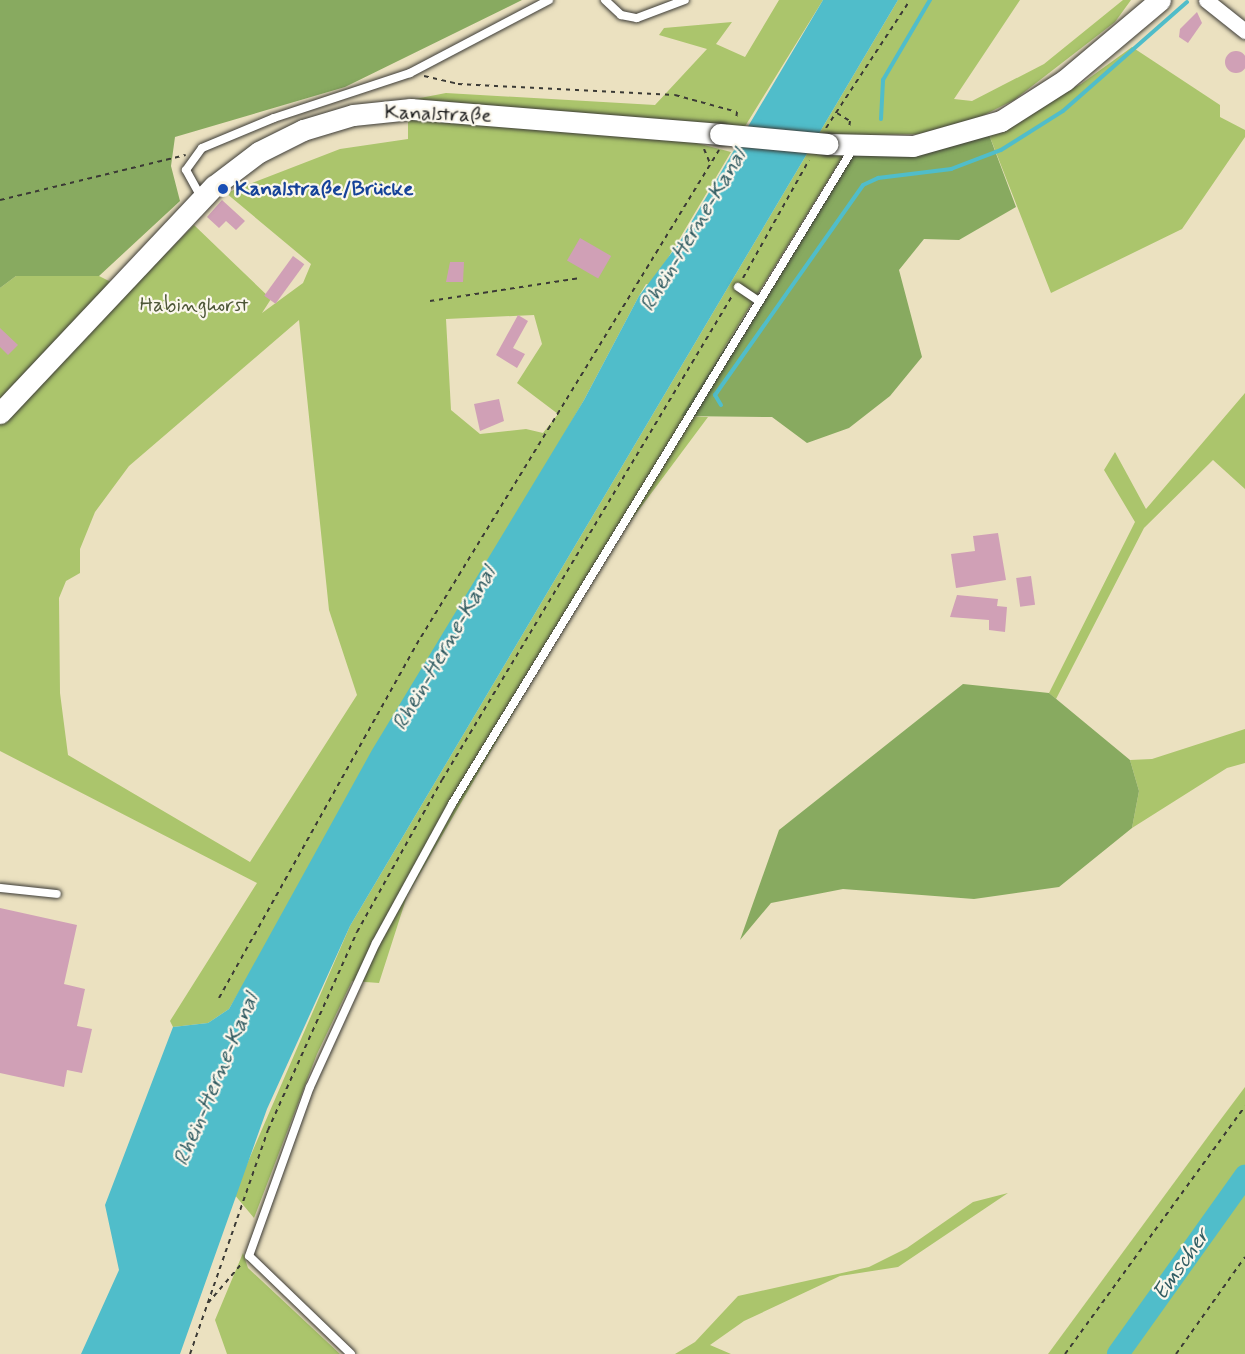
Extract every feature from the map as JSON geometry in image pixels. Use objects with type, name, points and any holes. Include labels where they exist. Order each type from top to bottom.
[{"type":"main road","name":"Kanalstraße","points":[[0,412],[202,198],[241,164],[281,140],[327,122],[382,111],[438,110],[698,133],[824,141],[854,146],[933,143],[1001,121],[1065,80],[1160,0]]},
{"type":"street","points":[[1206,0],[1245,31]]},
{"type":"lane","name":"Kanalstraße","points":[[191,157],[274,118],[410,73],[549,0]]},
{"type":"lane","points":[[605,0],[621,15],[637,18],[685,0]]},
{"type":"lane","points":[[351,1354],[249,1256],[310,1087],[376,943],[452,804],[854,146]]},
{"type":"lane","points":[[191,157],[187,177],[202,198]]},
{"type":"lane","points":[[738,287],[759,301]]},
{"type":"lane","points":[[0,888],[57,894]]},
{"type":"path","points":[[824,141],[837,113],[910,0]]},
{"type":"path","points":[[219,998],[427,627],[726,135],[737,112],[703,99],[458,84],[410,73]]},
{"type":"path","points":[[837,113],[850,121]]},
{"type":"path","points":[[0,200],[184,154],[191,157]]},
{"type":"path","points":[[190,1354],[268,1130],[357,932],[442,780],[738,287],[810,157]]},
{"type":"path","points":[[430,301],[580,278]]},
{"type":"path","points":[[1065,1354],[1245,1106]]},
{"type":"path","points":[[206,1305],[249,1256]]},
{"type":"path","points":[[1176,1354],[1245,1257]]},
{"type":"green space","points":[[0,0],[522,0],[345,87],[175,137],[171,166],[180,201],[99,276],[16,276],[0,288]]},
{"type":"green space","points":[[779,0],[823,0],[744,128],[415,99],[446,93],[655,105],[707,49],[659,35],[664,28],[732,22],[716,44],[745,57]]},
{"type":"green space","points":[[898,0],[1020,0],[954,99],[972,101],[1044,64],[1123,0],[1131,0],[1115,22],[1014,100],[976,119],[929,134],[856,135],[682,416],[708,417],[603,558],[407,896],[379,983],[352,981],[317,1054],[254,1218],[234,1194],[350,926]]},
{"type":"green space","points":[[1132,47],[1220,105],[1220,117],[1245,130],[1245,137],[1182,229],[1051,293],[988,132],[1081,84]]},
{"type":"green space","name":"Habinghorst","points":[[408,117],[689,141],[731,152],[652,285],[646,284],[584,400],[229,1009],[208,1023],[173,1027],[170,1021],[257,883],[0,751],[0,288],[16,276],[99,276],[129,291],[194,225],[271,299],[262,313],[303,283],[311,264],[226,193],[340,149],[408,139]],"holes":[[[534,315],[542,344],[517,383],[558,414],[543,433],[526,429],[480,434],[451,410],[446,319]],[[299,320],[329,610],[357,695],[250,862],[68,755],[60,693],[59,598],[66,581],[80,573],[80,549],[95,512],[129,466]]]},
{"type":"green space","points":[[988,132],[1016,207],[959,240],[924,239],[899,270],[922,357],[890,396],[849,428],[807,443],[772,417],[681,416],[854,146]]},
{"type":"green space","points":[[1245,393],[1245,489],[1213,460],[1144,528],[1056,699],[1049,693],[1135,522],[1104,470],[1115,452],[1146,509]]},
{"type":"green space","points":[[963,684],[1049,693],[1130,760],[1139,791],[1132,828],[1059,887],[974,899],[843,889],[771,903],[740,940],[779,830]]},
{"type":"green space","points":[[1245,729],[1245,763],[1227,768],[1132,828],[1139,791],[1130,760],[1152,759]]},
{"type":"green space","points":[[1245,1087],[1245,1354],[1048,1354],[1215,1127]]},
{"type":"green space","points":[[1008,1193],[898,1267],[840,1276],[744,1321],[710,1345],[731,1354],[675,1354],[695,1342],[738,1296],[869,1267],[907,1248],[973,1202]]},
{"type":"green space","points":[[243,1253],[248,1268],[340,1354],[227,1354],[215,1320]]},
{"type":"water","name":"Rhein-Herne-Kanal","points":[[823,0],[898,0],[350,926],[267,1109],[180,1354],[81,1354],[119,1270],[105,1205],[173,1027],[208,1023],[229,1009],[372,750],[584,400],[639,296],[679,243]]},
{"type":"building","points":[[1197,12],[1202,23],[1188,43],[1179,37],[1180,29]]},
{"type":"building","points":[[1236,51],[1244,54],[1247,62],[1244,70],[1236,73],[1228,70],[1225,62],[1228,54]]},
{"type":"building","points":[[222,200],[245,221],[236,230],[226,221],[219,228],[207,217]]},
{"type":"building","points":[[580,238],[611,256],[598,279],[567,261]]},
{"type":"building","points":[[293,256],[304,264],[276,304],[264,296]]},
{"type":"building","points":[[450,262],[464,262],[463,282],[446,282]]},
{"type":"building","points":[[518,315],[528,321],[513,348],[525,354],[517,368],[496,355]]},
{"type":"building","points":[[0,328],[18,345],[8,355],[0,347]]},
{"type":"building","points":[[499,399],[504,421],[480,431],[474,404]]},
{"type":"building","points":[[998,533],[1006,580],[956,588],[951,554],[975,551],[973,536]]},
{"type":"building","points":[[1031,576],[1035,605],[1020,607],[1016,578]]},
{"type":"building","points":[[957,595],[998,599],[997,606],[1007,607],[1005,632],[989,630],[989,620],[950,617]]},
{"type":"building","points":[[0,908],[77,925],[64,984],[85,989],[77,1026],[92,1029],[82,1073],[67,1070],[64,1087],[0,1073]]},
{"type":"waterway","points":[[881,119],[883,80],[930,0]]},
{"type":"waterway","points":[[721,405],[715,395],[863,185],[878,178],[951,169],[1001,150],[1063,111],[1187,2]]},
{"type":"waterway","name":"Emscher","points":[[1118,1354],[1245,1176]]},
{"type":"place","name":"Kanalstraße/Brücke","points":[[223,189]]}]
